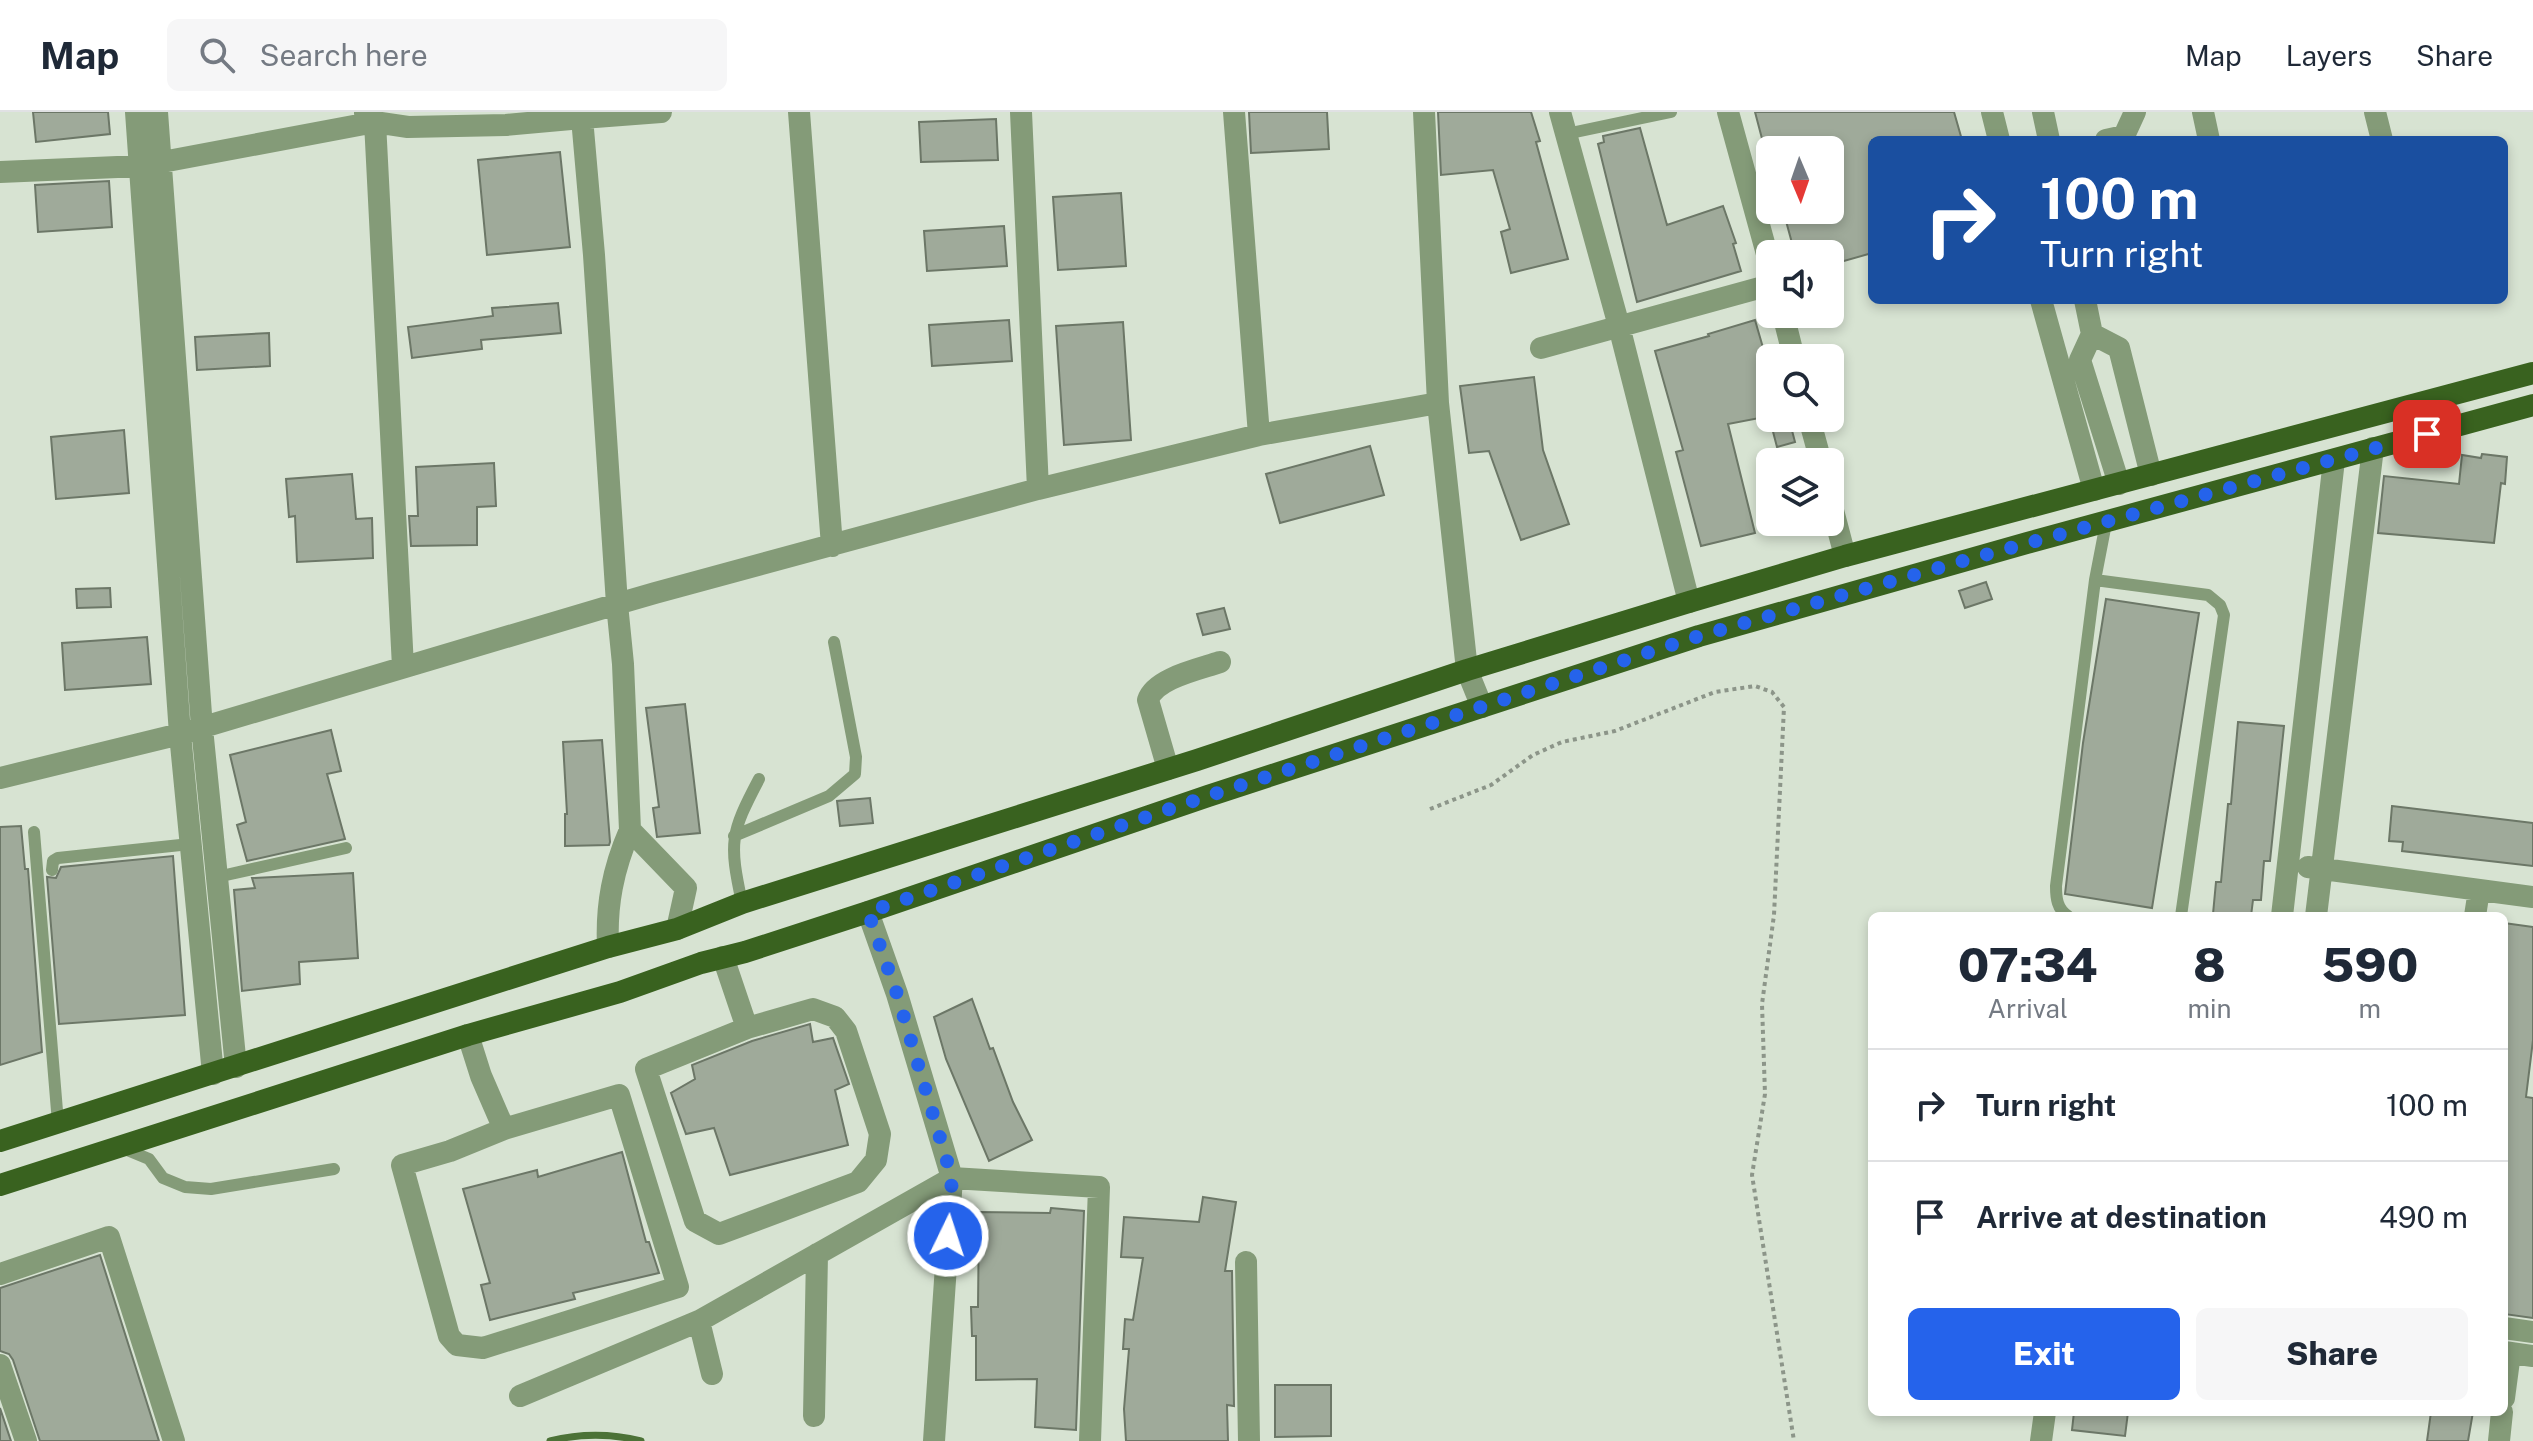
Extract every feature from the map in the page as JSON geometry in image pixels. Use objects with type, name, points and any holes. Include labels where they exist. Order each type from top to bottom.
[{"type":"main road","points":[[0,1141],[608,947],[677,929],[742,903],[1133,781],[1467,670],[1689,602],[1845,556],[2533,373]]},
{"type":"main road","points":[[0,1185],[468,1035],[620,992],[701,963],[868,912],[1699,636],[2533,405]]},
{"type":"main road","points":[[1133,781],[1145,818]]},
{"type":"street","points":[[136,112],[151,164],[236,1067]]},
{"type":"street","points":[[157,112],[151,164],[180,734],[213,1074]]},
{"type":"street","points":[[0,172],[151,164],[370,117],[408,127],[492,125],[581,115],[661,112]]},
{"type":"street","points":[[799,112],[832,546]]},
{"type":"street","points":[[1021,112],[1038,489]]},
{"type":"street","points":[[1234,112],[1259,435]]},
{"type":"street","points":[[1424,112],[1438,403],[1467,670],[1482,707]]},
{"type":"street","points":[[1560,112],[1619,326],[1689,602]]},
{"type":"street","points":[[1728,112],[1763,240]]},
{"type":"street","points":[[1992,112],[1998,136]]},
{"type":"street","points":[[2043,112],[2048,136]]},
{"type":"street","points":[[2124,136],[2135,112]]},
{"type":"street","points":[[2203,112],[2208,136]]},
{"type":"street","points":[[2375,112],[2381,136]]},
{"type":"street","points":[[581,115],[623,664],[630,830],[616,861],[609,894],[606,918],[608,947]]},
{"type":"street","points":[[370,117],[403,667]]},
{"type":"street","points":[[1541,348],[1756,289]]},
{"type":"street","points":[[2042,304],[2094,490]]},
{"type":"street","points":[[2086,304],[2092,334],[2080,360],[2119,484]]},
{"type":"street","points":[[2092,334],[2119,348],[2151,475]]},
{"type":"street","points":[[0,778],[202,728],[617,604],[1038,489],[1259,435],[1438,403]]},
{"type":"street","points":[[2316,912],[2373,448]]},
{"type":"street","points":[[2282,912],[2334,460]]},
{"type":"street","points":[[1840,536],[1845,556]]},
{"type":"street","points":[[1168,769],[1148,700],[1151,691],[1160,683],[1220,662]]},
{"type":"street","points":[[2308,696],[2342,701]]},
{"type":"street","points":[[630,830],[686,888],[677,929]]},
{"type":"street","points":[[2288,864],[2533,897]]},
{"type":"street","points":[[2476,912],[2479,890]]},
{"type":"street","points":[[868,912],[897,994],[952,1178],[934,1441]]},
{"type":"street","points":[[723,957],[747,1028]]},
{"type":"street","points":[[205,991],[228,989]]},
{"type":"street","points":[[813,1009],[835,1017],[846,1031],[880,1134],[876,1160],[858,1182],[719,1234],[695,1221],[646,1069],[747,1028],[813,1009]]},
{"type":"street","points":[[468,1035],[481,1076],[504,1129]]},
{"type":"street","points":[[619,1095],[678,1287],[483,1348],[457,1345],[449,1336],[402,1165],[450,1151],[504,1129],[619,1095]]},
{"type":"street","points":[[520,1396],[699,1321],[952,1178],[1099,1187],[1090,1441]]},
{"type":"street","points":[[0,1274],[109,1237],[174,1441]]},
{"type":"street","points":[[814,1416],[817,1254]]},
{"type":"street","points":[[1246,1262],[1249,1441]]},
{"type":"street","points":[[699,1321],[712,1374]]},
{"type":"street","points":[[2508,1329],[2533,1332]]},
{"type":"street","points":[[2508,1352],[2533,1356]]},
{"type":"street","points":[[2,1377],[26,1441]]},
{"type":"street","points":[[2041,1441],[2044,1416]]},
{"type":"street","points":[[2499,1441],[2502,1416]]},
{"type":"lane","points":[[1566,134],[1671,112]]},
{"type":"lane","points":[[2062,912],[2056,886],[2095,580],[2106,523]]},
{"type":"lane","points":[[2095,580],[2208,595],[2220,605],[2224,615],[2182,912]]},
{"type":"lane","points":[[734,836],[829,796],[855,774],[856,757],[834,642]]},
{"type":"lane","points":[[742,903],[733,859],[734,836],[759,779]]},
{"type":"lane","points":[[34,832],[58,1123]]},
{"type":"lane","points":[[52,870],[53,861],[58,858],[190,844]]},
{"type":"lane","points":[[217,877],[346,848]]},
{"type":"lane","points":[[119,1147],[149,1159],[163,1178],[185,1187],[211,1189],[334,1169]]},
{"type":"path","points":[[1430,809],[1491,785],[1533,755],[1562,742],[1615,731],[1715,692],[1755,686],[1772,692],[1784,707],[1774,915],[1762,1004],[1765,1094],[1752,1175],[1794,1441]]},
{"type":"building","points":[[33,112],[108,112],[110,134],[36,142]]},
{"type":"building","points":[[1249,112],[1327,112],[1329,149],[1251,153]]},
{"type":"building","points":[[1438,112],[1531,112],[1540,141],[1536,142],[1568,259],[1511,273],[1501,232],[1510,229],[1493,170],[1441,175]]},
{"type":"building","points":[[1755,112],[1954,112],[1961,136],[1868,136],[1868,254],[1844,261],[1844,240],[1791,240],[1787,224],[1844,224],[1844,136],[1761,136]]},
{"type":"building","points":[[996,119],[998,160],[921,162],[919,122]]},
{"type":"building","points":[[1640,128],[1667,225],[1723,206],[1736,243],[1733,244],[1741,271],[1637,302],[1598,144],[1604,142],[1603,136]]},
{"type":"building","points":[[560,152],[570,247],[487,255],[478,160]]},
{"type":"building","points":[[109,181],[112,227],[38,232],[35,185]]},
{"type":"building","points":[[1121,193],[1126,266],[1058,270],[1053,197]]},
{"type":"building","points":[[1004,226],[1007,266],[927,271],[924,231]]},
{"type":"building","points":[[558,303],[561,333],[481,340],[482,349],[412,358],[408,327],[493,316],[492,308]]},
{"type":"building","points":[[1009,320],[1012,361],[932,366],[929,325]]},
{"type":"building","points":[[1755,320],[1762,344],[1756,344],[1756,419],[1728,424],[1755,533],[1701,546],[1676,452],[1683,450],[1655,351]]},
{"type":"building","points":[[1123,322],[1131,440],[1064,445],[1056,326]]},
{"type":"building","points":[[269,333],[270,366],[197,370],[195,337]]},
{"type":"building","points":[[1534,377],[1543,450],[1569,524],[1521,540],[1489,451],[1469,453],[1460,386]]},
{"type":"building","points":[[124,430],[129,493],[56,499],[51,437]]},
{"type":"building","points":[[1773,432],[1792,432],[1795,442],[1777,447]]},
{"type":"building","points":[[1370,446],[1384,495],[1280,523],[1266,474]]},
{"type":"building","points":[[2482,454],[2507,457],[2494,543],[2378,533],[2384,476],[2459,484],[2462,455],[2481,458]]},
{"type":"building","points":[[494,463],[496,506],[477,507],[477,545],[411,546],[409,516],[418,516],[416,467]]},
{"type":"building","points":[[352,474],[356,519],[372,518],[373,558],[297,562],[295,516],[289,517],[286,479]]},
{"type":"building","points":[[1986,582],[1992,599],[1965,608],[1959,591]]},
{"type":"building","points":[[110,588],[111,607],[77,608],[76,589]]},
{"type":"building","points":[[2106,599],[2199,613],[2152,908],[2065,894],[2083,743]]},
{"type":"building","points":[[1224,608],[1230,629],[1203,635],[1197,614]]},
{"type":"building","points":[[147,637],[151,684],[65,690],[62,643]]},
{"type":"building","points":[[685,704],[700,833],[657,837],[653,808],[659,807],[646,708]]},
{"type":"building","points":[[2238,722],[2284,726],[2270,861],[2264,861],[2261,900],[2253,900],[2252,912],[2213,912],[2216,882],[2221,882],[2228,804],[2231,804]]},
{"type":"building","points":[[331,730],[341,771],[327,774],[345,839],[247,861],[237,825],[246,822],[230,755]]},
{"type":"building","points":[[602,740],[609,845],[565,846],[567,814],[563,742]]},
{"type":"building","points":[[870,798],[873,823],[840,826],[837,801]]},
{"type":"building","points":[[2392,806],[2533,823],[2533,866],[2402,851],[2403,842],[2389,841]]},
{"type":"building","points":[[21,826],[25,869],[28,869],[42,1052],[0,1065],[0,827]]},
{"type":"building","points":[[173,856],[185,1015],[59,1024],[47,877],[56,878],[61,867]]},
{"type":"building","points":[[353,873],[358,958],[299,962],[300,984],[242,991],[234,890],[255,888],[252,878]]},
{"type":"building","points":[[2508,924],[2533,927],[2533,1040],[2526,1097],[2533,1098],[2533,1318],[2508,1315]]},
{"type":"building","points":[[972,999],[990,1049],[993,1048],[1013,1102],[1032,1140],[989,1161],[946,1059],[934,1017]]},
{"type":"building","points":[[810,1024],[813,1042],[833,1038],[849,1084],[835,1090],[848,1145],[730,1175],[714,1128],[686,1134],[671,1093],[695,1079],[692,1065],[752,1041]]},
{"type":"building","points":[[622,1152],[646,1242],[649,1242],[659,1273],[573,1293],[575,1299],[490,1320],[481,1285],[490,1283],[463,1189],[537,1170],[538,1177]]},
{"type":"building","points":[[1203,1197],[1236,1202],[1225,1271],[1232,1271],[1234,1406],[1227,1405],[1228,1441],[1126,1441],[1124,1409],[1129,1349],[1123,1349],[1125,1319],[1133,1320],[1143,1258],[1121,1257],[1124,1217],[1199,1222]]},
{"type":"building","points":[[1051,1208],[1084,1211],[1076,1430],[1035,1427],[1037,1379],[976,1380],[976,1336],[972,1336],[971,1307],[978,1307],[979,1212],[1050,1213]]},
{"type":"building","points":[[100,1255],[159,1441],[40,1441],[13,1360],[9,1354],[0,1351],[0,1288]]},
{"type":"building","points":[[1275,1385],[1331,1385],[1331,1436],[1275,1437]]},
{"type":"building","points":[[0,1408],[11,1441],[0,1441]]},
{"type":"building","points":[[2074,1416],[2128,1416],[2125,1436],[2072,1430]]},
{"type":"building","points":[[2430,1416],[2472,1416],[2468,1441],[2427,1441]]},
{"type":"waterway","points":[[550,1441],[596,1435],[641,1441]]},
{"type":"route","points":[[948,1236],[952,1178],[897,994],[868,912],[1208,796],[1699,636],[2427,434]]}]
